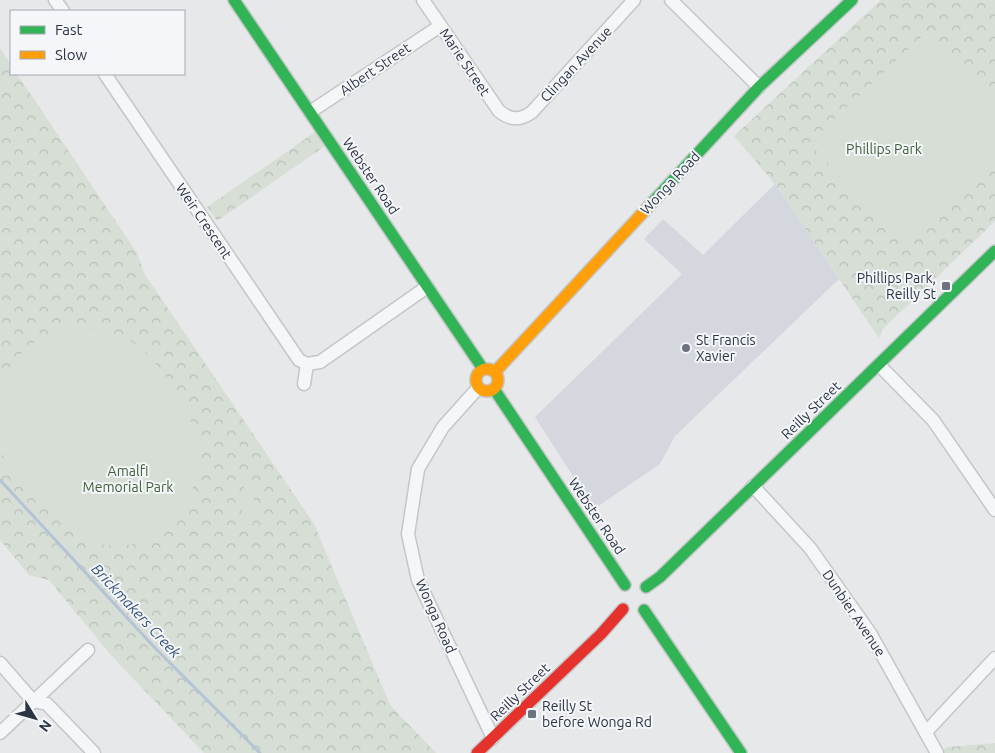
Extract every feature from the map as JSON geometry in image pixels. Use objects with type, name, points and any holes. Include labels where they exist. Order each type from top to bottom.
[{"type":"street","name":"Webster Road","points":[[234,0],[483,369]]},
{"type":"street","name":"Marie Street","points":[[423,0],[499,111],[512,118]]},
{"type":"street","name":"Clingan Avenue","points":[[512,118],[525,117],[532,112],[634,0]]},
{"type":"street","points":[[671,0],[759,87]]},
{"type":"street","name":"Wonga Road","points":[[495,372],[759,87],[852,0]]},
{"type":"street","name":"Albert Street","points":[[310,112],[440,26]]},
{"type":"street","name":"Weir Crescent","points":[[105,75],[292,354],[307,364]]},
{"type":"street","name":"Reilly Street","points":[[647,598],[660,577],[995,251]]},
{"type":"street","points":[[304,384],[307,364],[320,362],[427,287]]},
{"type":"street","points":[[879,365],[933,420],[995,510]]},
{"type":"street","points":[[483,369],[495,372],[498,379],[494,389],[488,392],[478,388],[476,378],[483,369]]},
{"type":"street","name":"Wonga Road","points":[[478,388],[443,427],[418,469],[408,534],[418,580],[493,738]]},
{"type":"street","name":"Webster Road","points":[[494,389],[622,596]]},
{"type":"street","name":"Dunbier Avenue","points":[[753,486],[810,548],[870,633],[937,753]]},
{"type":"street","points":[[647,598],[634,613],[622,596],[636,582],[647,598],[740,753]]},
{"type":"street","name":"Reilly Street","points":[[481,751],[601,634],[622,596]]},
{"type":"street","points":[[0,733],[88,650]]},
{"type":"street","points":[[926,732],[995,658]]},
{"type":"street","points":[[0,663],[33,701],[47,704],[94,753]]},
{"type":"shaded area","name":"St Francis Xavier","points":[[775,184],[839,279],[675,436],[660,464],[594,509],[535,417],[682,274],[644,239],[663,219],[703,255]]},
{"type":"green space","name":"Phillips Park","points":[[881,0],[995,0],[995,221],[883,329],[879,338],[775,184],[734,136]]},
{"type":"green space","points":[[929,30],[995,101],[995,165],[907,248],[809,143]]},
{"type":"green space","name":"Amalfi Memorial Park","points":[[0,48],[10,63],[10,75],[18,75],[137,253],[144,273],[314,524],[390,705],[436,753],[204,753],[110,654],[49,580],[29,575],[0,540]]},
{"type":"green space","points":[[318,130],[328,144],[217,221],[207,207]]},
{"type":"green space","points":[[81,328],[116,334],[129,340],[146,353],[168,379],[178,396],[187,412],[199,445],[200,464],[197,475],[191,491],[181,508],[166,529],[148,540],[138,543],[115,546],[104,545],[84,539],[74,533],[43,504],[7,462],[0,450],[0,382],[2,378],[18,357],[35,342],[55,332]]},
{"type":"green space","points":[[244,483],[255,484],[253,524],[241,524]]},
{"type":"green space","points":[[995,743],[995,753],[943,753],[942,751],[948,747]]},
{"type":"waterway","name":"Brickmakers Creek","points":[[0,480],[156,649],[260,753]]},
{"type":"traffic: fast","points":[[234,0],[483,369]]},
{"type":"traffic: fast","points":[[649,206],[759,87],[852,0]]},
{"type":"traffic: fast","points":[[646,587],[660,577],[995,251]]},
{"type":"traffic: fast","points":[[494,389],[625,585]]},
{"type":"traffic: fast","points":[[644,610],[741,753]]},
{"type":"traffic: slow","points":[[495,372],[649,206]]},
{"type":"traffic: slow","points":[[483,369],[491,369],[498,376],[498,380],[498,384],[491,391],[483,391],[476,384],[476,376],[483,369]]},
{"type":"traffic: jam","points":[[477,753],[601,634],[623,609]]},
{"type":"place","name":"Phillips Park, Reilly St","points":[[946,286]]},
{"type":"place","name":"St Francis Xavier","points":[[686,348]]},
{"type":"place","name":"Reilly St before Wonga Rd","points":[[532,714]]}]
